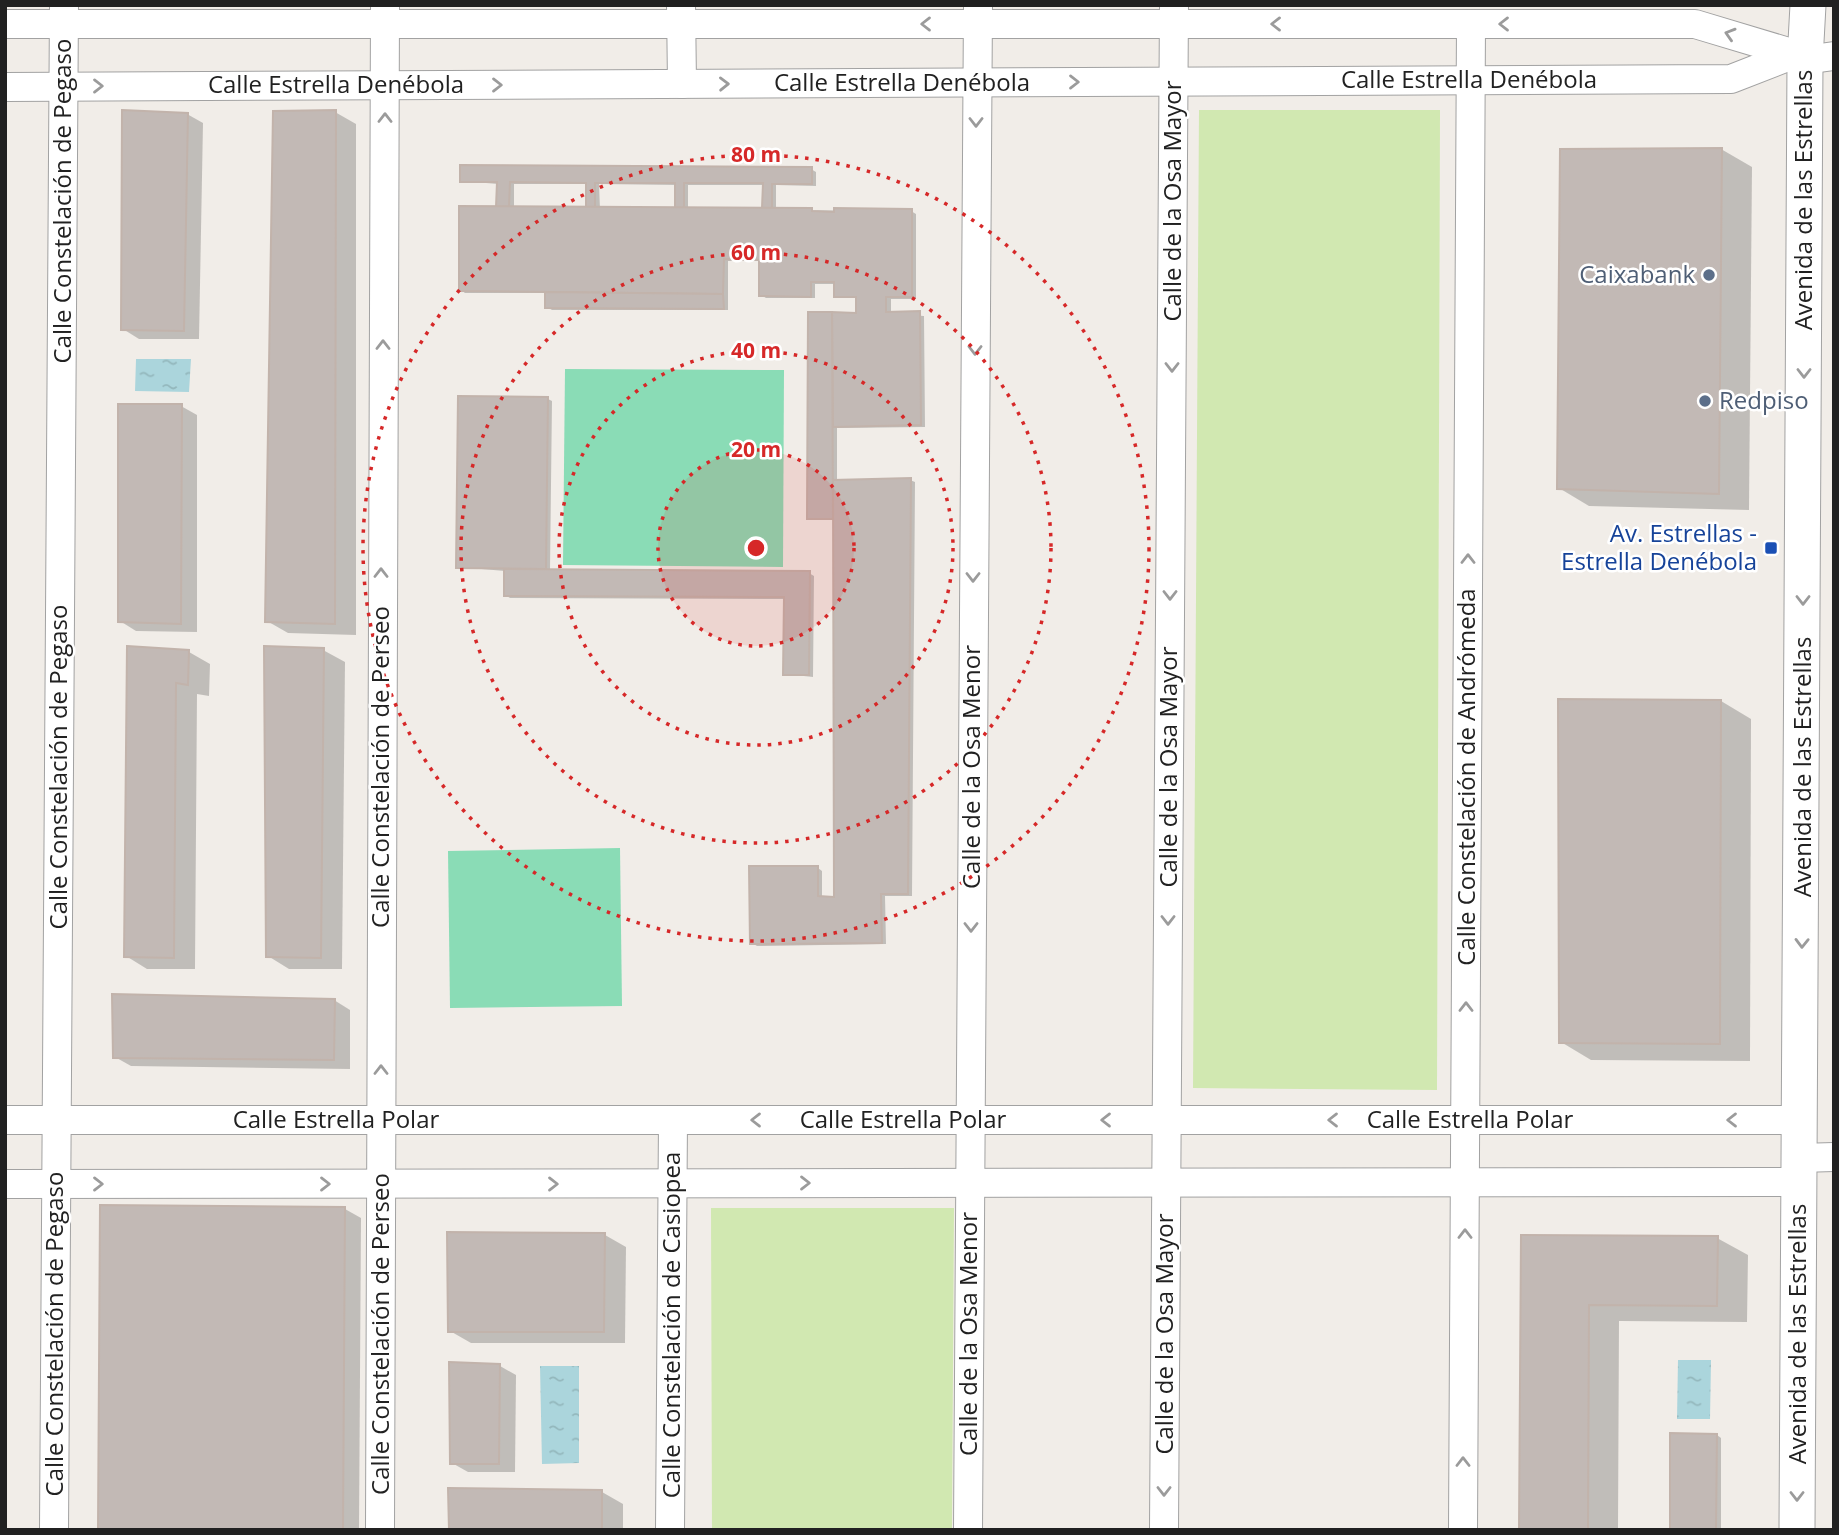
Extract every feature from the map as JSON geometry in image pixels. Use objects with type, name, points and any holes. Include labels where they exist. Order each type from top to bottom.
[{"type":"street","name":"Avenida de las Estrellas","points":[[1797,1530],[1811,1166],[1800,1120],[1811,57],[1808,5]]},
{"type":"street","points":[[5,24],[64,15],[1174,15],[1471,24],[1695,24],[1811,57]]},
{"type":"street","name":"Calle Constelación de Pegaso","points":[[54,1530],[64,15]]},
{"type":"street","name":"Calle Constelación de Perseo","points":[[380,1530],[385,15]]},
{"type":"street","points":[[681,15],[682,84]]},
{"type":"street","name":"Calle de la Osa Menor","points":[[968,1530],[978,15]]},
{"type":"street","name":"Calle de la Osa Mayor","points":[[1164,1530],[1174,15]]},
{"type":"street","name":"Calle Constelación de Andrómeda","points":[[1463,1530],[1471,24]]},
{"type":"street","name":"Calle Estrella Denébola","points":[[5,88],[1731,79],[1811,57]]},
{"type":"street","name":"Calle Estrella Polar","points":[[5,1120],[1800,1120]]},
{"type":"street","name":"Calle Constelación de Casiopea","points":[[670,1530],[673,1120]]},
{"type":"street","points":[[5,1184],[1465,1183],[1811,1166]]},
{"type":"green space","points":[[1199,110],[1440,110],[1437,1090],[1193,1088]]},
{"type":"green space","points":[[565,369],[784,370],[783,567],[563,565]]},
{"type":"green space","points":[[620,848],[622,1006],[450,1008],[448,851]]},
{"type":"green space","points":[[711,1208],[954,1208],[952,1530],[712,1530]]},
{"type":"water","points":[[136,359],[191,359],[189,392],[135,391]]},
{"type":"water","points":[[1678,1360],[1711,1360],[1710,1419],[1677,1419]]},
{"type":"water","points":[[540,1366],[579,1366],[579,1463],[542,1464]]},
{"type":"building","points":[[122,110],[188,113],[184,331],[121,330]]},
{"type":"building","points":[[336,110],[335,624],[265,622],[273,111]]},
{"type":"building","points":[[1722,148],[1719,494],[1557,489],[1560,149]]},
{"type":"building","points":[[460,165],[812,167],[812,184],[772,184],[772,208],[762,208],[763,183],[684,183],[684,208],[675,208],[675,183],[595,183],[595,207],[586,207],[586,183],[510,182],[509,207],[496,207],[497,182],[460,182]]},
{"type":"building","points":[[459,206],[812,208],[812,211],[834,212],[834,208],[912,209],[912,297],[886,297],[886,312],[920,311],[921,425],[833,427],[832,312],[856,313],[856,297],[834,297],[834,282],[811,282],[811,297],[759,296],[759,260],[724,259],[723,294],[459,291]]},
{"type":"building","points":[[545,292],[723,294],[724,309],[545,308]]},
{"type":"building","points":[[808,312],[832,312],[833,519],[807,519]]},
{"type":"building","points":[[458,396],[548,397],[546,569],[456,568]]},
{"type":"building","points":[[118,404],[182,404],[181,624],[118,622]]},
{"type":"building","points":[[911,478],[908,894],[881,894],[882,943],[750,944],[749,866],[818,866],[818,896],[834,897],[833,480]]},
{"type":"building","points":[[504,569],[810,571],[809,675],[783,675],[784,597],[504,596]]},
{"type":"building","points":[[127,646],[189,650],[188,685],[176,683],[174,958],[124,957]]},
{"type":"building","points":[[264,646],[324,648],[321,958],[266,957]]},
{"type":"building","points":[[1558,699],[1721,700],[1720,1044],[1559,1043]]},
{"type":"building","points":[[112,994],[335,999],[334,1060],[113,1058]]},
{"type":"building","points":[[100,1205],[345,1207],[343,1530],[98,1530]]},
{"type":"building","points":[[447,1232],[605,1233],[604,1332],[448,1332]]},
{"type":"building","points":[[1521,1235],[1718,1236],[1717,1306],[1589,1305],[1588,1530],[1519,1530]]},
{"type":"building","points":[[449,1362],[500,1364],[499,1464],[450,1464]]},
{"type":"building","points":[[1670,1433],[1717,1434],[1716,1530],[1670,1530]]},
{"type":"building","points":[[448,1488],[602,1490],[602,1530],[449,1530]]},
{"type":"place","name":"Caixabank","points":[[1709,275]]},
{"type":"place","name":"Redpiso","points":[[1705,401]]},
{"type":"place","name":"Av. Estrellas - Estrella Denébola","points":[[1771,548]]}]
